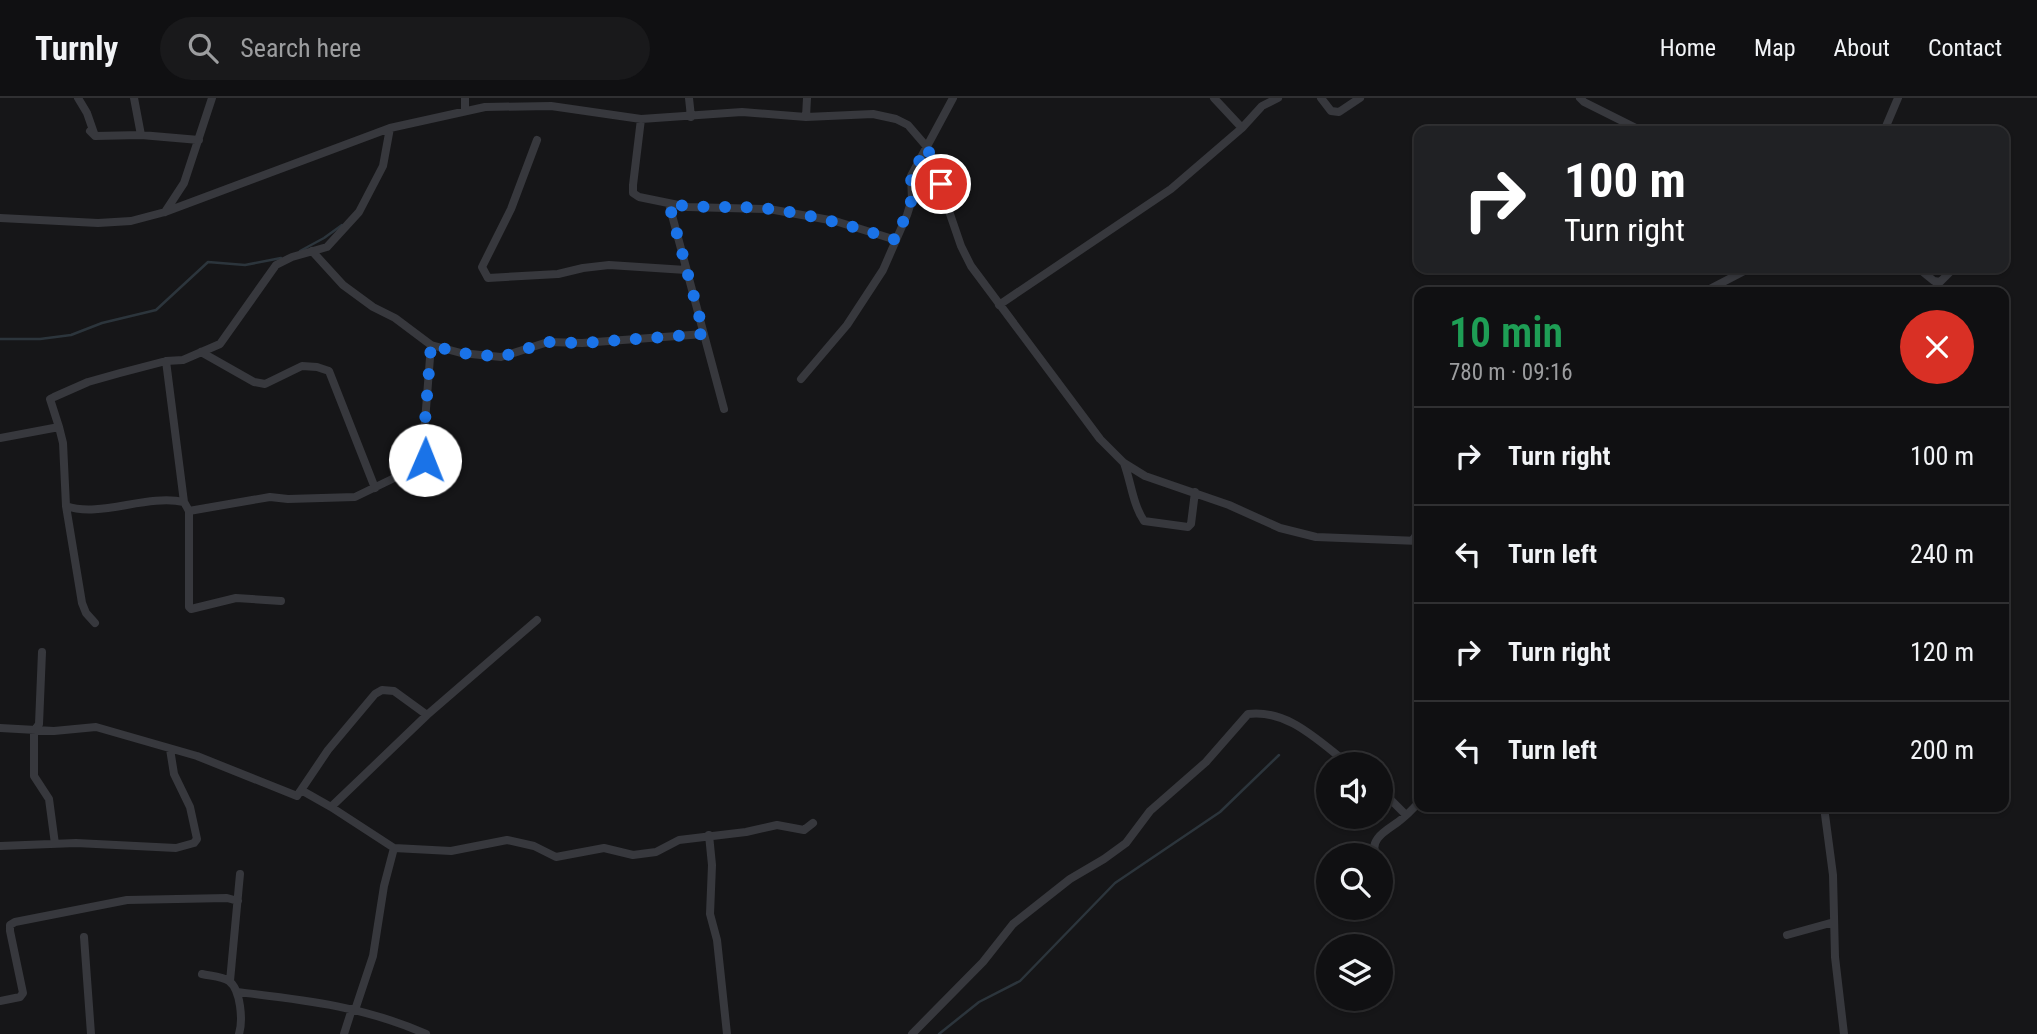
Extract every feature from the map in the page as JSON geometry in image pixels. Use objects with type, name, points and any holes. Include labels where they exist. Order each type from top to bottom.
[{"type":"street","points":[[78,98],[87,113],[92,134],[199,140]]},
{"type":"street","points":[[134,98],[141,135]]},
{"type":"street","points":[[165,212],[184,183],[212,98]]},
{"type":"street","points":[[465,98],[465,110]]},
{"type":"street","points":[[689,98],[691,117]]},
{"type":"street","points":[[806,117],[807,98]]},
{"type":"street","points":[[801,379],[847,325],[883,270],[912,199],[911,176],[953,98]]},
{"type":"street","points":[[1214,98],[1242,128]]},
{"type":"street","points":[[999,305],[1171,189],[1242,128],[1262,106],[1278,98]]},
{"type":"street","points":[[1321,98],[1331,111],[1339,112],[1360,98]]},
{"type":"street","points":[[1580,98],[1632,126]]},
{"type":"street","points":[[1886,126],[1898,98]]},
{"type":"street","points":[[0,218],[98,223],[131,221],[165,212],[390,128],[465,110],[507,105],[551,106],[641,119],[742,112],[806,117],[873,114],[888,116],[908,125],[927,147],[961,246],[971,266],[1100,439],[1124,463],[1145,476],[1195,492],[1280,528],[1306,536],[1414,540]]},
{"type":"street","points":[[641,119],[633,193],[639,197],[688,207],[769,209],[835,221],[896,240]]},
{"type":"street","points":[[95,623],[82,603],[66,506],[63,443],[50,400],[88,383],[166,361],[183,360],[220,344],[276,265],[292,257],[327,247],[359,212],[383,166],[390,128]]},
{"type":"street","points":[[537,140],[511,208],[482,267],[488,278],[558,274],[609,265],[686,270]]},
{"type":"street","points":[[669,204],[724,409]]},
{"type":"street","points":[[312,251],[343,285],[431,345],[461,353],[501,357],[548,342],[582,343],[704,334]]},
{"type":"street","points":[[1721,287],[1742,273]]},
{"type":"street","points":[[1924,273],[1940,282],[1949,273]]},
{"type":"street","points":[[189,512],[270,497],[355,497],[419,466],[425,460],[423,447],[431,345]]},
{"type":"street","points":[[201,352],[254,382],[264,384],[302,366],[317,367],[329,372],[375,488]]},
{"type":"street","points":[[166,361],[184,502],[189,512],[188,607],[195,608],[236,598],[281,601]]},
{"type":"street","points":[[0,439],[60,427]]},
{"type":"street","points":[[1124,463],[1139,513],[1144,521],[1188,527],[1191,524],[1195,492]]},
{"type":"street","points":[[66,506],[75,509],[100,508],[157,499],[184,502]]},
{"type":"street","points":[[331,807],[427,715],[537,620]]},
{"type":"street","points":[[41,652],[38,724],[34,731],[34,776],[49,799],[55,844]]},
{"type":"street","points":[[0,728],[34,731],[96,727],[240,772],[297,796],[328,750],[375,694],[387,689],[394,691],[427,715]]},
{"type":"street","points":[[912,1034],[983,962],[1013,924],[1070,878],[1126,844],[1150,811],[1206,762],[1248,714],[1259,713],[1295,722],[1333,752]]},
{"type":"street","points":[[0,846],[113,843],[176,848],[194,844],[197,839],[190,807],[174,774],[170,749]]},
{"type":"street","points":[[301,790],[394,848],[451,851],[507,840],[534,846],[556,857],[604,848],[633,855],[656,852],[679,840],[746,832],[777,825],[804,830],[813,823]]},
{"type":"street","points":[[1393,802],[1406,815]]},
{"type":"street","points":[[1374,843],[1383,832],[1414,807]]},
{"type":"street","points":[[1825,812],[1833,875],[1833,922],[1844,1034]]},
{"type":"street","points":[[709,835],[712,865],[710,914],[717,940],[727,1034]]},
{"type":"street","points":[[344,1034],[373,956],[384,886],[394,848]]},
{"type":"street","points":[[239,1034],[241,1028],[237,992],[230,981],[240,874]]},
{"type":"street","points":[[0,1001],[20,997],[23,993],[10,931],[10,925],[15,922],[127,900],[204,898],[238,901]]},
{"type":"street","points":[[1787,935],[1833,922]]},
{"type":"street","points":[[84,937],[91,1034]]},
{"type":"street","points":[[202,974],[230,981]]},
{"type":"street","points":[[237,992],[331,1003],[391,1020],[426,1034]]},
{"type":"waterway","points":[[300,251],[342,225]]},
{"type":"waterway","points":[[0,339],[40,339],[71,335],[102,323],[156,310],[208,262],[245,265],[281,258]]},
{"type":"waterway","points":[[939,1034],[979,1002],[1020,981],[1115,883],[1220,812],[1279,755]]},
{"type":"route","points":[[425,460],[423,447],[431,345],[461,353],[501,357],[548,342],[582,343],[704,334],[669,204],[769,209],[835,221],[896,240],[912,199],[911,176],[927,147],[941,184]]}]
